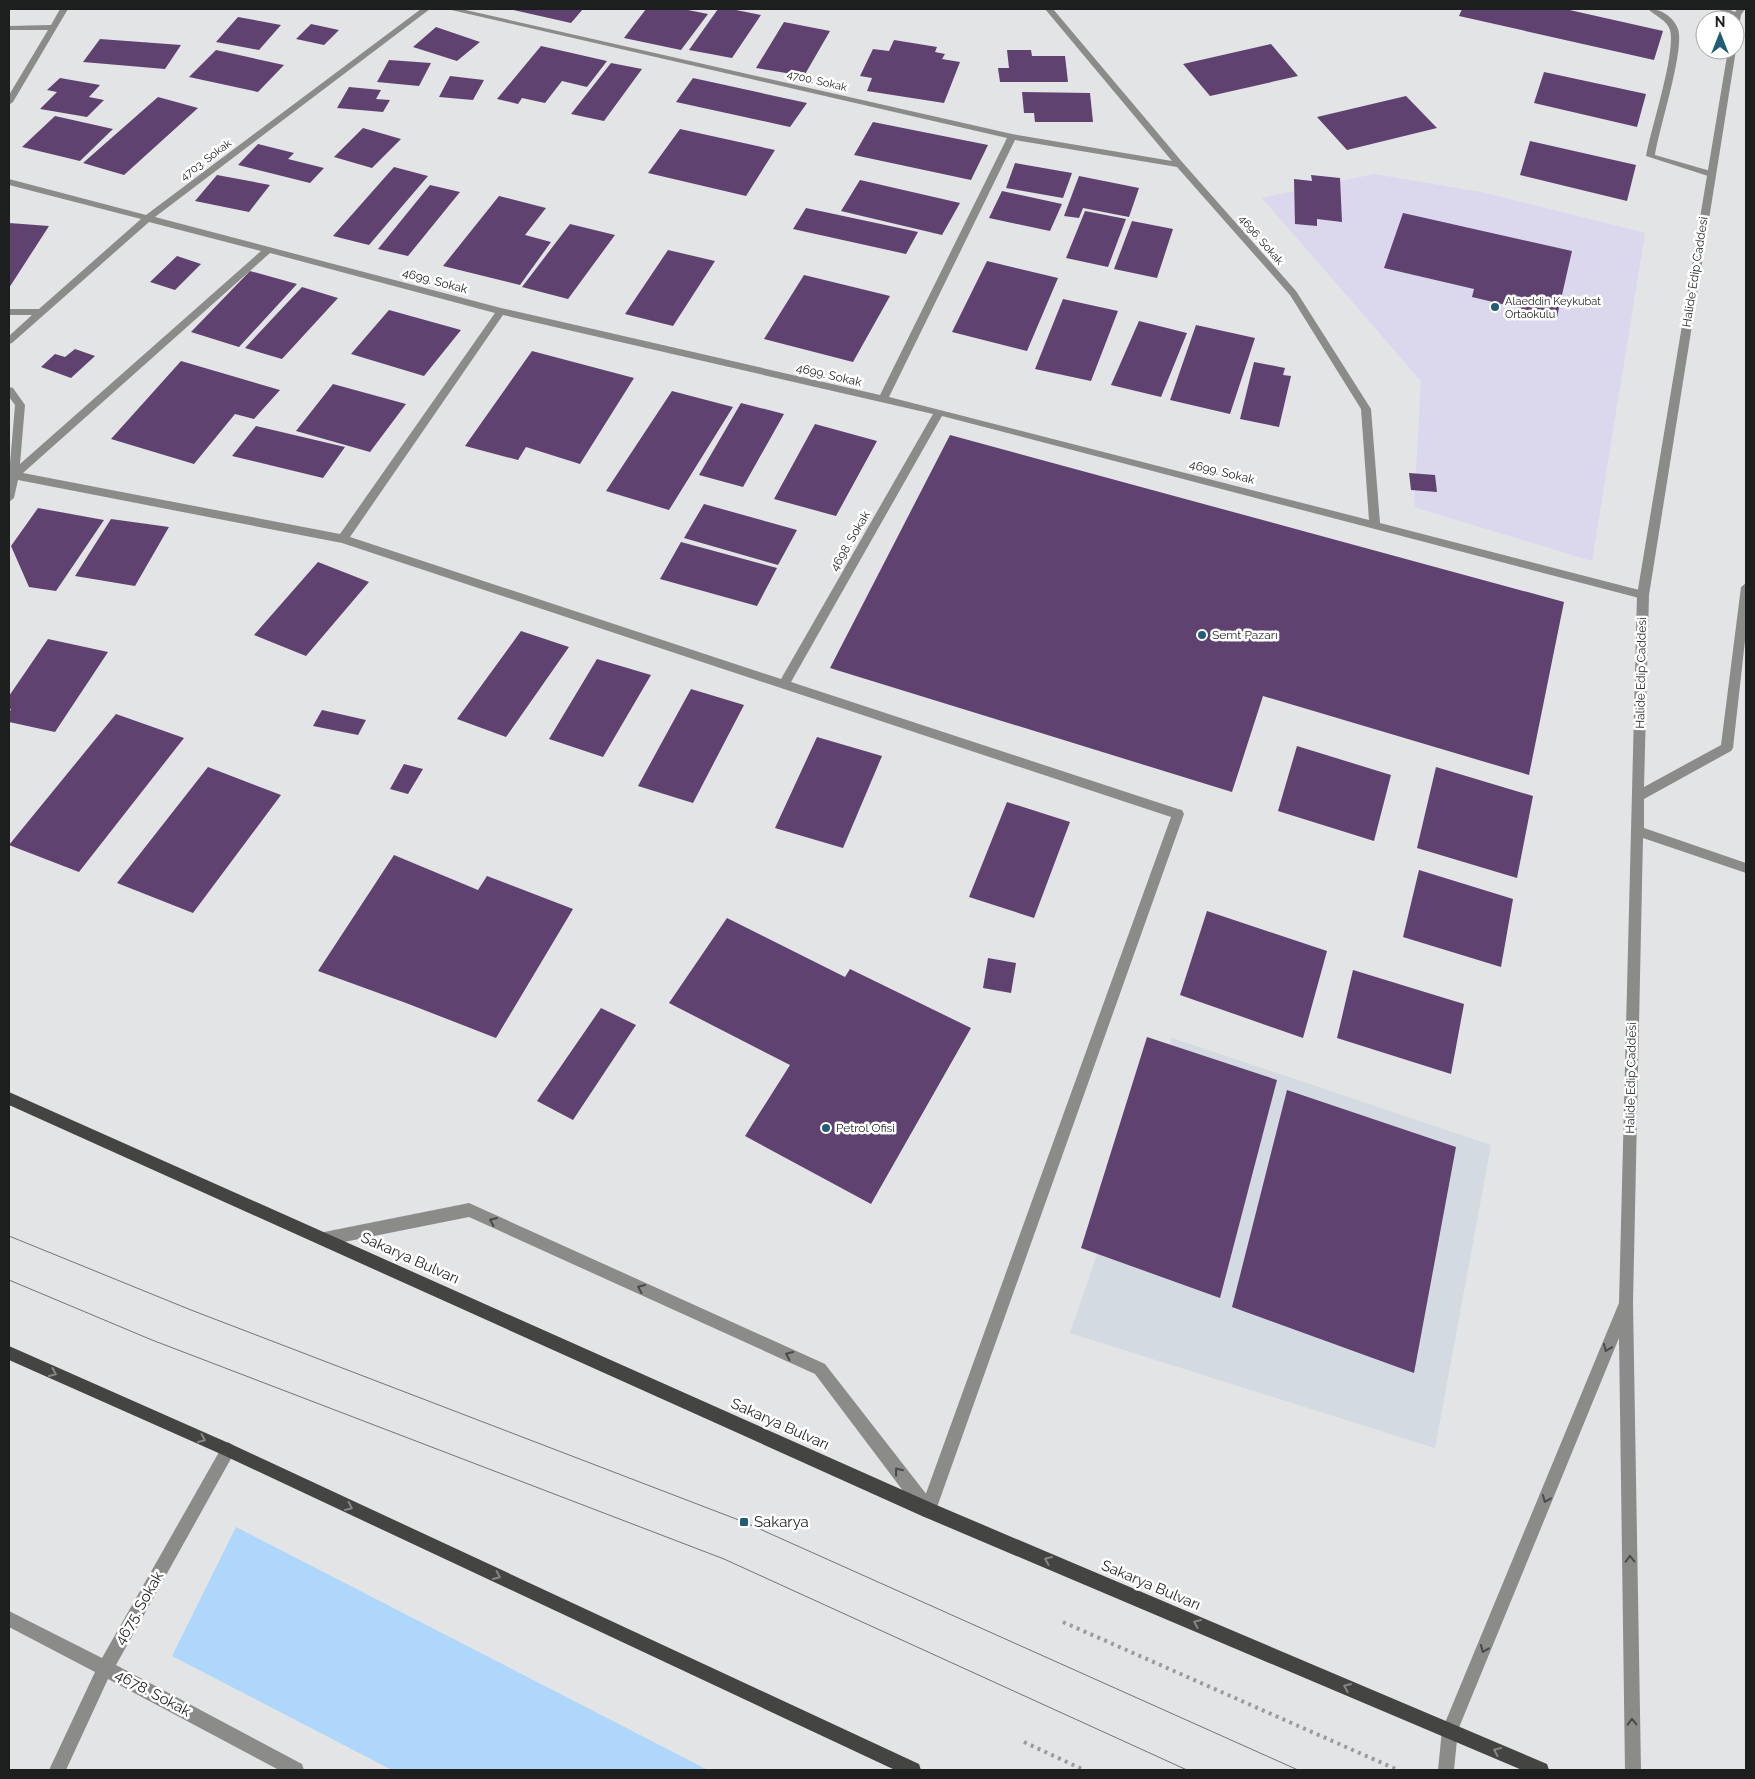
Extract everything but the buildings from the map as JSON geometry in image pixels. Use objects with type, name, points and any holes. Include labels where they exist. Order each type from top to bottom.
[{"type":"main road","name":"Sakarya Bulvarı","points":[[9,1098],[928,1510],[1541,1770]]},
{"type":"main road","points":[[9,1353],[228,1450],[913,1770]]},
{"type":"street","points":[[9,102],[51,27],[64,9]]},
{"type":"street","name":"4703. Sokak","points":[[9,341],[148,218],[426,9]]},
{"type":"street","name":"4700. Sokak","points":[[451,9],[1012,137],[1180,165]]},
{"type":"street","name":"4696. Sokak","points":[[1049,9],[1180,165],[1293,292],[1366,408],[1375,524]]},
{"type":"street","points":[[1652,9],[1669,22],[1675,32],[1674,53],[1652,140],[1650,156],[1712,174]]},
{"type":"street","points":[[9,28],[51,27]]},
{"type":"street","name":"Halide Edip Caddesi","points":[[1633,1770],[1626,1303],[1643,595],[1730,60]]},
{"type":"street","points":[[883,400],[1012,137]]},
{"type":"street","name":"4699. Sokak","points":[[9,182],[501,311],[939,412],[1643,595]]},
{"type":"street","points":[[14,475],[268,250]]},
{"type":"street","points":[[343,539],[501,311]]},
{"type":"street","points":[[9,312],[41,312]]},
{"type":"street","points":[[9,390],[20,405],[14,475],[9,498]]},
{"type":"street","name":"4698. Sokak","points":[[784,684],[939,412]]},
{"type":"street","points":[[14,475],[343,539],[1178,814],[928,1510]]},
{"type":"street","points":[[1638,796],[1727,748],[1746,587]]},
{"type":"street","points":[[1637,831],[1746,868]]},
{"type":"street","points":[[324,1239],[469,1210],[820,1369],[928,1510]]},
{"type":"street","points":[[1446,1770],[1450,1730],[1626,1303]]},
{"type":"street","name":"4675. Sokak","points":[[57,1770],[105,1668],[228,1450]]},
{"type":"street","name":"4678. Sokak","points":[[9,1619],[296,1770]]},
{"type":"path","points":[[1062,1622],[1398,1770]]},
{"type":"path","points":[[1024,1742],[1084,1770]]},
{"type":"shaded area","name":"Alaeddin Keykubat Ortaokulu","points":[[1374,174],[1481,192],[1645,233],[1592,561],[1414,507],[1421,381],[1262,198]]},
{"type":"shaded area","points":[[1172,1038],[1491,1145],[1435,1448],[1070,1333]]},
{"type":"shaded area","points":[[236,1527],[708,1770],[392,1770],[172,1656]]},
{"type":"tram line","points":[[9,1236],[191,1310],[744,1522],[1298,1770]]},
{"type":"tram line","points":[[9,1280],[152,1340],[724,1559],[1187,1770]]},
{"type":"place","name":"Alaeddin Keykubat Ortaokulu","points":[[1495,307]]},
{"type":"place","name":"Semt Pazarı","points":[[1202,635]]},
{"type":"place","name":"Petrol Ofisi","points":[[826,1128]]},
{"type":"place","name":"Sakarya","points":[[744,1522]]}]
